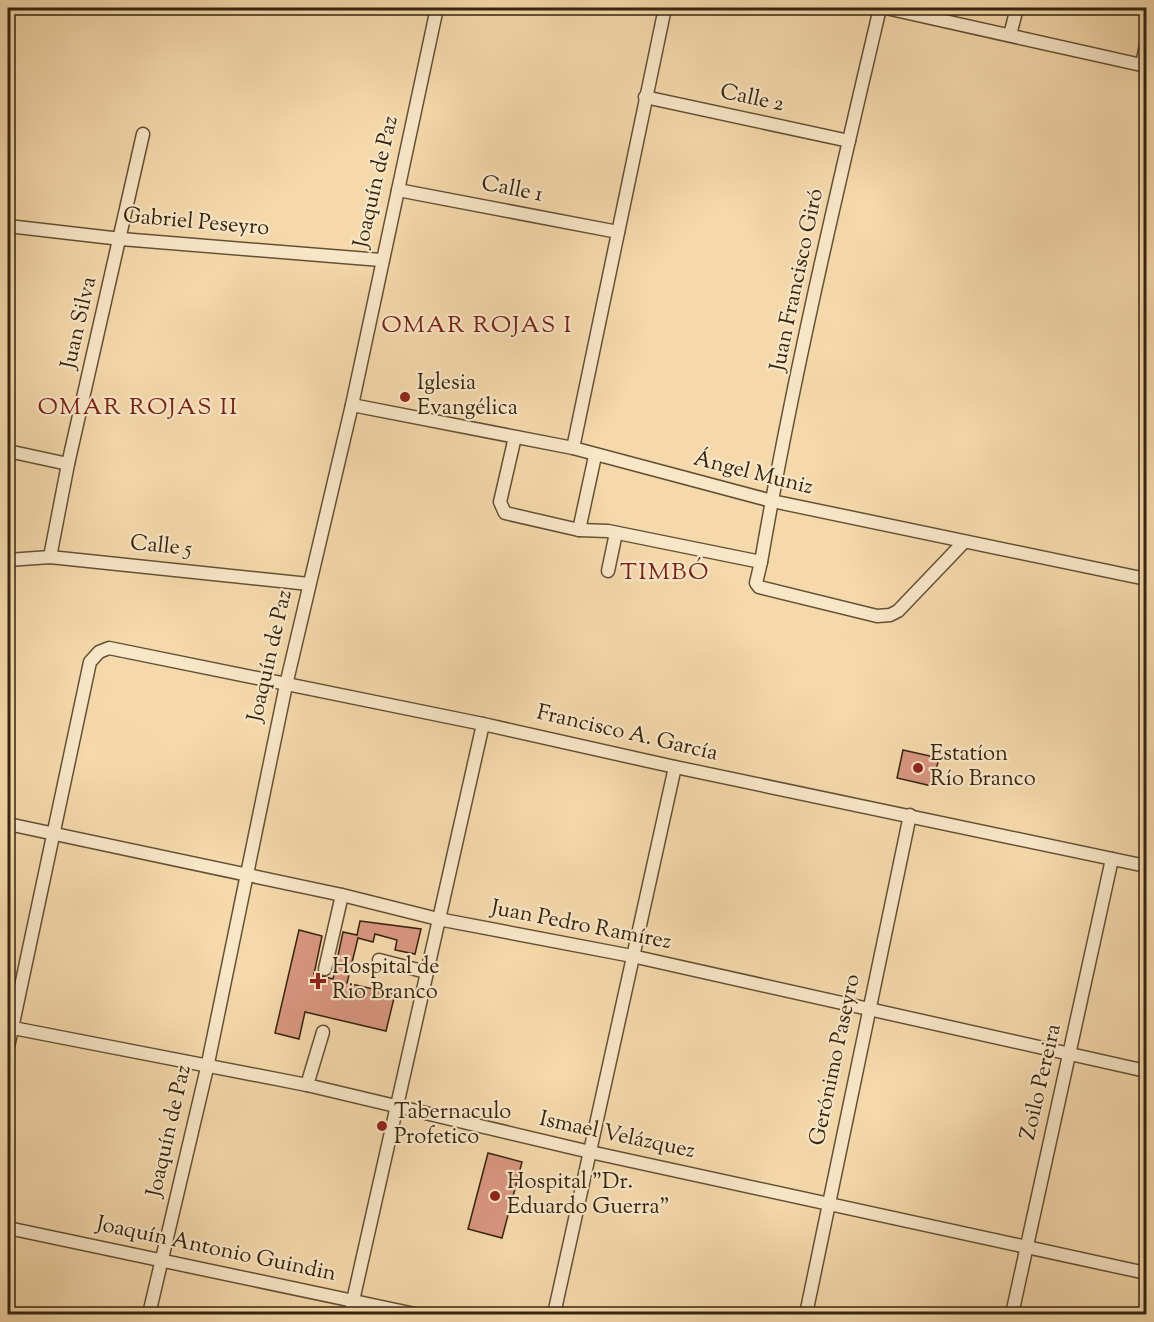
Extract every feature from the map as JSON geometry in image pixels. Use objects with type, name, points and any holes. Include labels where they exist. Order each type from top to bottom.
[{"type":"street","name":"Joaquín de Paz","points":[[149,1314],[207,1068],[286,685],[352,405],[381,260],[437,8]]},
{"type":"street","points":[[573,448],[665,8]]},
{"type":"street","name":"Juan Francisco Giró","points":[[880,8],[849,141],[756,583],[759,587],[877,616],[890,615],[898,611],[964,542]]},
{"type":"street","points":[[886,8],[1144,65],[1146,45]]},
{"type":"street","points":[[1011,36],[1017,8]]},
{"type":"street","name":"Calle 2","points":[[645,97],[849,141]]},
{"type":"street","name":"Juan Silva","points":[[50,557],[68,464],[121,239],[143,134]]},
{"type":"street","name":"Calle 1","points":[[398,190],[618,232]]},
{"type":"street","name":"Gabriel Peseyro","points":[[8,226],[121,239],[381,260]]},
{"type":"street","name":"Ángel Muniz","points":[[352,405],[573,448],[595,456],[772,501],[1146,579]]},
{"type":"street","points":[[515,437],[500,502],[505,513],[579,530],[616,533],[761,562]]},
{"type":"street","points":[[8,451],[68,464]]},
{"type":"street","points":[[579,530],[595,456]]},
{"type":"street","points":[[608,571],[616,533]]},
{"type":"street","name":"Calle 5","points":[[8,560],[50,557],[309,584]]},
{"type":"street","name":"Francisco A. García","points":[[54,835],[90,662],[99,652],[119,649],[483,724],[675,767],[1146,866]]},
{"type":"street","points":[[350,1314],[483,724]]},
{"type":"street","points":[[554,1314],[675,767]]},
{"type":"street","name":"Gerónimo Paseyro","points":[[806,1314],[827,1203],[910,815]]},
{"type":"street","name":"Juan Pedro Ramírez","points":[[8,824],[342,895],[438,919],[632,956],[1146,1071]]},
{"type":"street","points":[[8,1047],[10,1028],[54,835]]},
{"type":"street","name":"Zoilo Pereira","points":[[1012,1314],[1071,1054],[1112,859]]},
{"type":"street","points":[[325,969],[342,895]]},
{"type":"street","points":[[379,960],[426,972]]},
{"type":"street","name":"Ismael Velázquez","points":[[10,1028],[207,1068],[307,1085],[590,1152],[1146,1273]]},
{"type":"street","points":[[307,1085],[323,1032]]},
{"type":"street","name":"Joaquín Antonio Guindin","points":[[8,1228],[414,1314]]},
{"type":"building","name":"Estatíon Río Branco","points":[[903,750],[939,758],[932,786],[897,778]]},
{"type":"building","name":"Hospital de Rio Branco","points":[[360,921],[421,929],[415,954],[395,950],[397,940],[375,934],[373,942],[358,938],[347,983],[395,994],[386,1031],[305,1012],[299,1039],[275,1033],[299,930],[322,936],[314,974],[333,979],[343,932],[357,935]]},
{"type":"building","name":"Hospital \"Dr. Eduardo Guerra\"","points":[[488,1153],[522,1162],[502,1238],[468,1229]]},
{"type":"place","name":"Iglesia Evangélica","points":[[405,397]]},
{"type":"place","name":"Estatíon Río Branco","points":[[918,768]]},
{"type":"place","name":"Hospital de Rio Branco","points":[[318,981]]},
{"type":"place","name":"Tabernaculo Profetico","points":[[382,1126]]},
{"type":"place","name":"Hospital \"Dr. Eduardo Guerra\"","points":[[495,1196]]},
{"type":"district","name":"OMAR ROJAS I","points":[[477,326]]},
{"type":"district","name":"OMAR ROJAS II","points":[[138,408]]},
{"type":"district","name":"TIMBÓ","points":[[665,573]]}]
